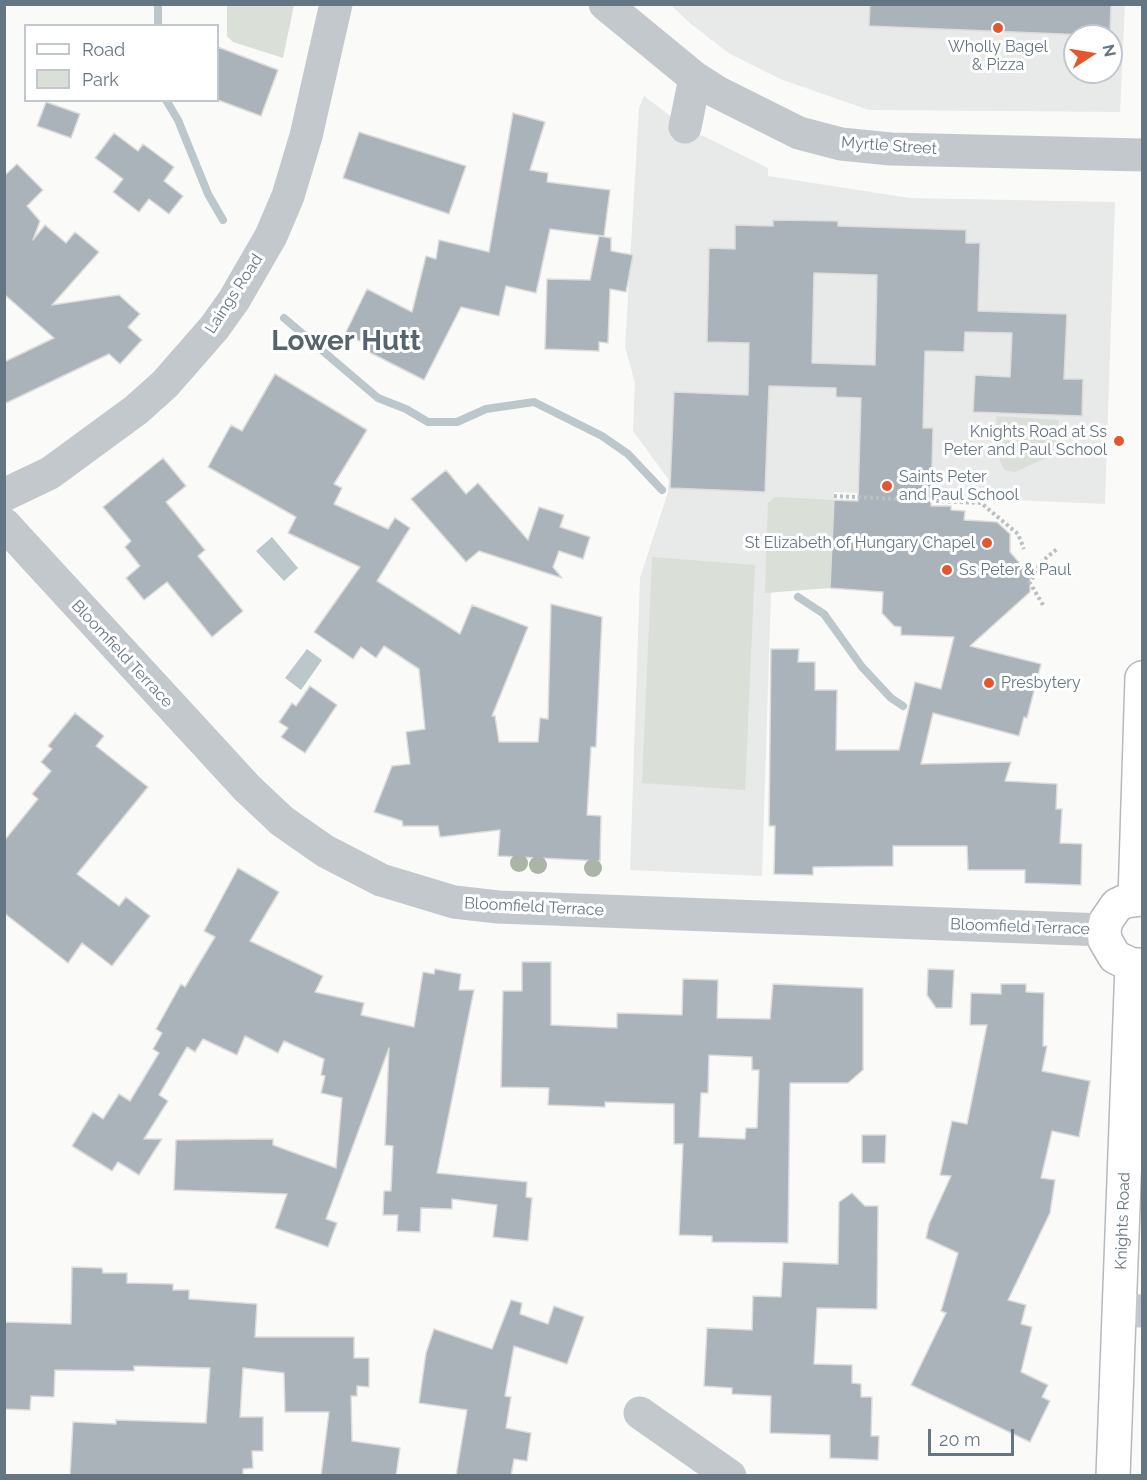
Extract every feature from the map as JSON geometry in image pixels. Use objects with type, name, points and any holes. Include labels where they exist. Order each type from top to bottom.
[{"type":"main road","points":[[1137,965],[1123,962],[1109,949],[1104,930],[1106,921],[1117,905],[1139,899],[1143,678]]},
{"type":"main road","name":"Knights Road","points":[[1113,1476],[1131,1310],[1137,965]]},
{"type":"street","name":"Laings Road","points":[[4,495],[50,473],[136,410],[172,376],[214,328],[234,300],[271,236],[288,196],[306,136],[336,4]]},
{"type":"street","name":"Myrtle Street","points":[[605,4],[695,78],[717,92],[799,133],[841,144],[891,149],[1143,155]]},
{"type":"street","points":[[685,127],[695,78]]},
{"type":"street","name":"Bloomfield Terrace","points":[[4,524],[247,788],[282,821],[325,851],[381,880],[454,902],[498,908],[1104,930]]},
{"type":"street","points":[[640,1413],[730,1476]]},
{"type":"path","points":[[834,496],[981,503],[1017,534],[1024,549]]},
{"type":"path","points":[[1043,605],[1030,583],[1040,563],[1057,549]]},
{"type":"shaded area","points":[[671,5],[1125,5],[1123,48],[1123,24],[1063,24],[1063,84],[1121,84],[1120,112],[869,110],[780,79],[730,54],[691,24]]},
{"type":"shaded area","name":"Saints Peter and Paul School","points":[[644,96],[685,127],[768,168],[768,176],[910,198],[1115,202],[1105,504],[834,492],[834,500],[771,594],[762,876],[630,870],[640,578],[668,492],[669,480],[633,431],[635,383],[625,347],[639,108]]},
{"type":"shaded area","points":[[272,537],[298,568],[284,581],[256,551]]},
{"type":"shaded area","points":[[307,649],[322,660],[301,690],[285,678]]},
{"type":"green space","points":[[227,5],[294,5],[283,58],[233,42],[227,36]]},
{"type":"green space","points":[[996,416],[1059,420],[1052,455],[1015,472],[1004,470],[998,455]]},
{"type":"green space","points":[[775,497],[834,500],[830,588],[765,593],[768,503]]},
{"type":"green space","points":[[652,557],[755,565],[745,790],[642,783]]},
{"type":"building","points":[[870,4],[1111,4],[1110,24],[1063,24],[1063,34],[869,26]]},
{"type":"building","points":[[219,47],[278,70],[261,116],[219,100]]},
{"type":"building","points":[[46,102],[80,114],[71,138],[37,126]]},
{"type":"building","points":[[513,113],[545,122],[530,170],[548,173],[547,182],[610,190],[604,236],[550,229],[536,293],[506,286],[499,316],[461,307],[424,380],[365,350],[368,345],[345,334],[367,289],[412,312],[426,256],[436,259],[439,240],[489,252]]},
{"type":"building","points":[[359,132],[466,166],[449,214],[343,178]]},
{"type":"building","points":[[114,133],[138,151],[143,144],[174,167],[164,181],[183,196],[169,214],[149,199],[139,212],[113,192],[123,179],[95,158]]},
{"type":"building","points":[[17,164],[43,190],[27,206],[40,221],[33,240],[45,225],[66,243],[75,232],[99,252],[52,305],[119,295],[140,314],[128,327],[142,340],[120,364],[109,354],[4,404],[4,362],[54,338],[5,295],[4,176]]},
{"type":"building","points":[[773,220],[838,221],[838,226],[966,230],[966,243],[980,243],[978,311],[1067,314],[1064,379],[1083,379],[1082,416],[973,412],[975,375],[1010,377],[1012,333],[965,332],[964,352],[925,351],[923,428],[933,428],[931,506],[951,506],[951,510],[965,511],[964,520],[997,522],[1010,534],[1010,552],[1030,575],[1030,592],[970,646],[1041,664],[1027,718],[1024,717],[1019,736],[933,713],[921,764],[1011,762],[1005,781],[1057,784],[1056,809],[1062,809],[1060,843],[1082,844],[1081,885],[1025,883],[1025,870],[968,870],[967,846],[893,846],[893,866],[813,867],[813,875],[774,874],[775,826],[769,826],[771,649],[799,649],[798,662],[815,662],[815,690],[837,690],[836,750],[899,750],[915,682],[941,689],[954,637],[901,635],[901,627],[894,626],[882,613],[883,592],[830,588],[834,500],[858,501],[861,398],[836,397],[836,388],[769,386],[765,492],[670,488],[674,392],[748,395],[749,343],[707,342],[709,248],[735,249],[735,225],[773,226]],"holes":[[[814,273],[877,275],[875,365],[812,363]]]},
{"type":"building","points":[[599,236],[611,238],[611,251],[633,255],[626,292],[610,289],[608,343],[599,342],[599,351],[545,349],[547,279],[590,280]]},
{"type":"building","points":[[275,374],[367,430],[334,484],[342,488],[334,504],[388,529],[395,518],[410,528],[377,581],[460,634],[472,605],[528,627],[492,716],[495,716],[499,742],[538,742],[540,718],[548,719],[551,604],[602,617],[596,747],[591,747],[587,815],[601,816],[600,861],[498,856],[500,830],[440,837],[438,826],[403,826],[402,821],[374,812],[392,766],[410,764],[406,732],[425,729],[419,669],[384,646],[376,658],[361,647],[353,659],[314,632],[360,567],[288,533],[296,517],[208,467],[231,425],[242,431]]},
{"type":"building","points":[[163,458],[186,486],[166,502],[205,550],[198,556],[243,611],[212,637],[167,582],[144,600],[126,578],[140,566],[125,547],[131,541],[103,507]]},
{"type":"building","points":[[446,470],[466,494],[478,483],[528,540],[539,507],[564,515],[560,527],[590,537],[583,559],[559,551],[553,567],[562,578],[479,551],[466,562],[411,499]]},
{"type":"building","points":[[310,686],[337,705],[305,753],[281,737],[288,728],[279,722],[292,703],[296,706]]},
{"type":"building","points":[[75,713],[104,736],[96,746],[148,787],[77,874],[119,906],[126,897],[150,916],[112,966],[82,943],[68,963],[4,913],[4,841],[38,799],[32,794],[51,771],[41,762],[52,749],[48,746]]},
{"type":"building","points":[[238,868],[279,892],[250,941],[323,976],[315,992],[364,1003],[361,1015],[414,1027],[423,972],[434,974],[435,969],[461,974],[459,990],[474,990],[437,1173],[527,1182],[526,1197],[532,1198],[528,1241],[493,1237],[497,1205],[452,1199],[452,1209],[421,1208],[420,1232],[397,1231],[398,1215],[383,1215],[384,1191],[391,1191],[393,1146],[385,1145],[389,1048],[326,1219],[337,1223],[328,1247],[275,1228],[287,1194],[174,1190],[176,1140],[273,1139],[273,1145],[336,1168],[342,1098],[321,1093],[325,1076],[321,1075],[324,1059],[284,1041],[278,1053],[245,1036],[237,1055],[203,1039],[195,1052],[187,1047],[159,1095],[168,1101],[144,1139],[162,1139],[139,1175],[118,1162],[112,1171],[72,1146],[93,1112],[103,1119],[119,1094],[130,1101],[159,1053],[153,1049],[162,1033],[156,1029],[181,984],[185,987],[215,937],[204,931]]},
{"type":"building","points":[[522,962],[551,962],[551,1025],[617,1028],[617,1013],[682,1015],[683,979],[718,980],[717,1018],[770,1019],[773,984],[863,988],[863,1070],[848,1083],[790,1083],[788,1243],[712,1242],[712,1236],[679,1235],[683,1144],[674,1144],[674,1104],[605,1102],[605,1107],[548,1105],[549,1088],[501,1087],[503,991],[522,991]],"holes":[[[709,1055],[752,1057],[752,1070],[759,1070],[757,1128],[746,1128],[745,1139],[699,1137],[701,1093],[708,1093]]]},
{"type":"building","points":[[928,969],[954,970],[952,1008],[936,1008],[927,995]]},
{"type":"building","points":[[1001,984],[1026,984],[1026,992],[1044,993],[1043,1046],[1047,1046],[1042,1071],[1090,1081],[1079,1137],[1052,1131],[1041,1178],[1055,1180],[1050,1213],[1008,1300],[1026,1305],[1021,1324],[1032,1327],[1021,1372],[1048,1385],[1042,1397],[1050,1401],[1030,1442],[911,1385],[946,1313],[941,1311],[958,1253],[926,1238],[929,1224],[951,1176],[940,1175],[952,1121],[967,1124],[987,1025],[970,1025],[971,993],[1001,994]]},
{"type":"building","points":[[862,1135],[886,1135],[885,1163],[862,1163]]},
{"type":"building","points":[[852,1193],[865,1206],[878,1206],[877,1309],[817,1308],[814,1364],[852,1365],[852,1383],[861,1384],[861,1397],[872,1397],[871,1436],[879,1436],[878,1460],[830,1458],[830,1435],[770,1433],[771,1396],[732,1394],[732,1388],[704,1386],[707,1328],[752,1330],[753,1296],[781,1297],[783,1262],[838,1264],[839,1202]]},
{"type":"building","points":[[72,1267],[102,1268],[103,1273],[127,1273],[127,1283],[173,1284],[173,1290],[189,1290],[189,1299],[257,1304],[255,1337],[354,1337],[354,1358],[369,1358],[369,1387],[357,1386],[357,1396],[351,1396],[352,1441],[400,1448],[396,1476],[321,1476],[329,1412],[285,1412],[284,1373],[243,1368],[240,1417],[263,1417],[263,1451],[252,1451],[253,1468],[243,1469],[243,1476],[70,1476],[73,1422],[116,1424],[116,1420],[206,1423],[210,1368],[134,1366],[134,1371],[55,1370],[54,1397],[31,1396],[30,1410],[4,1409],[4,1322],[71,1324]]},
{"type":"building","points":[[511,1300],[522,1303],[520,1314],[548,1324],[554,1306],[584,1317],[567,1364],[514,1346],[505,1396],[511,1397],[506,1428],[531,1433],[527,1461],[514,1459],[511,1476],[456,1476],[467,1410],[419,1403],[426,1353],[434,1329],[492,1349]]},
{"type":"waterway","points":[[158,4],[158,24]]},
{"type":"waterway","points":[[167,102],[178,120],[208,194],[223,220]]},
{"type":"waterway","points":[[284,318],[378,398],[406,409],[428,422],[457,422],[486,409],[534,402],[602,436],[628,454],[662,490]]},
{"type":"waterway","points":[[798,597],[824,614],[862,667],[891,698],[903,706]]},
{"type":"place","name":"Wholly Bagel & Pizza","points":[[998,28]]},
{"type":"place","name":"Knights Road at Ss Peter and Paul School","points":[[1119,441]]},
{"type":"place","name":"Saints Peter and Paul School","points":[[887,486]]},
{"type":"place","name":"St Elizabeth of Hungary Chapel","points":[[987,543]]},
{"type":"place","name":"Ss Peter & Paul","points":[[947,570]]},
{"type":"place","name":"Presbytery","points":[[989,683]]},
{"type":"district","name":"Lower Hutt","points":[[346,342]]}]
